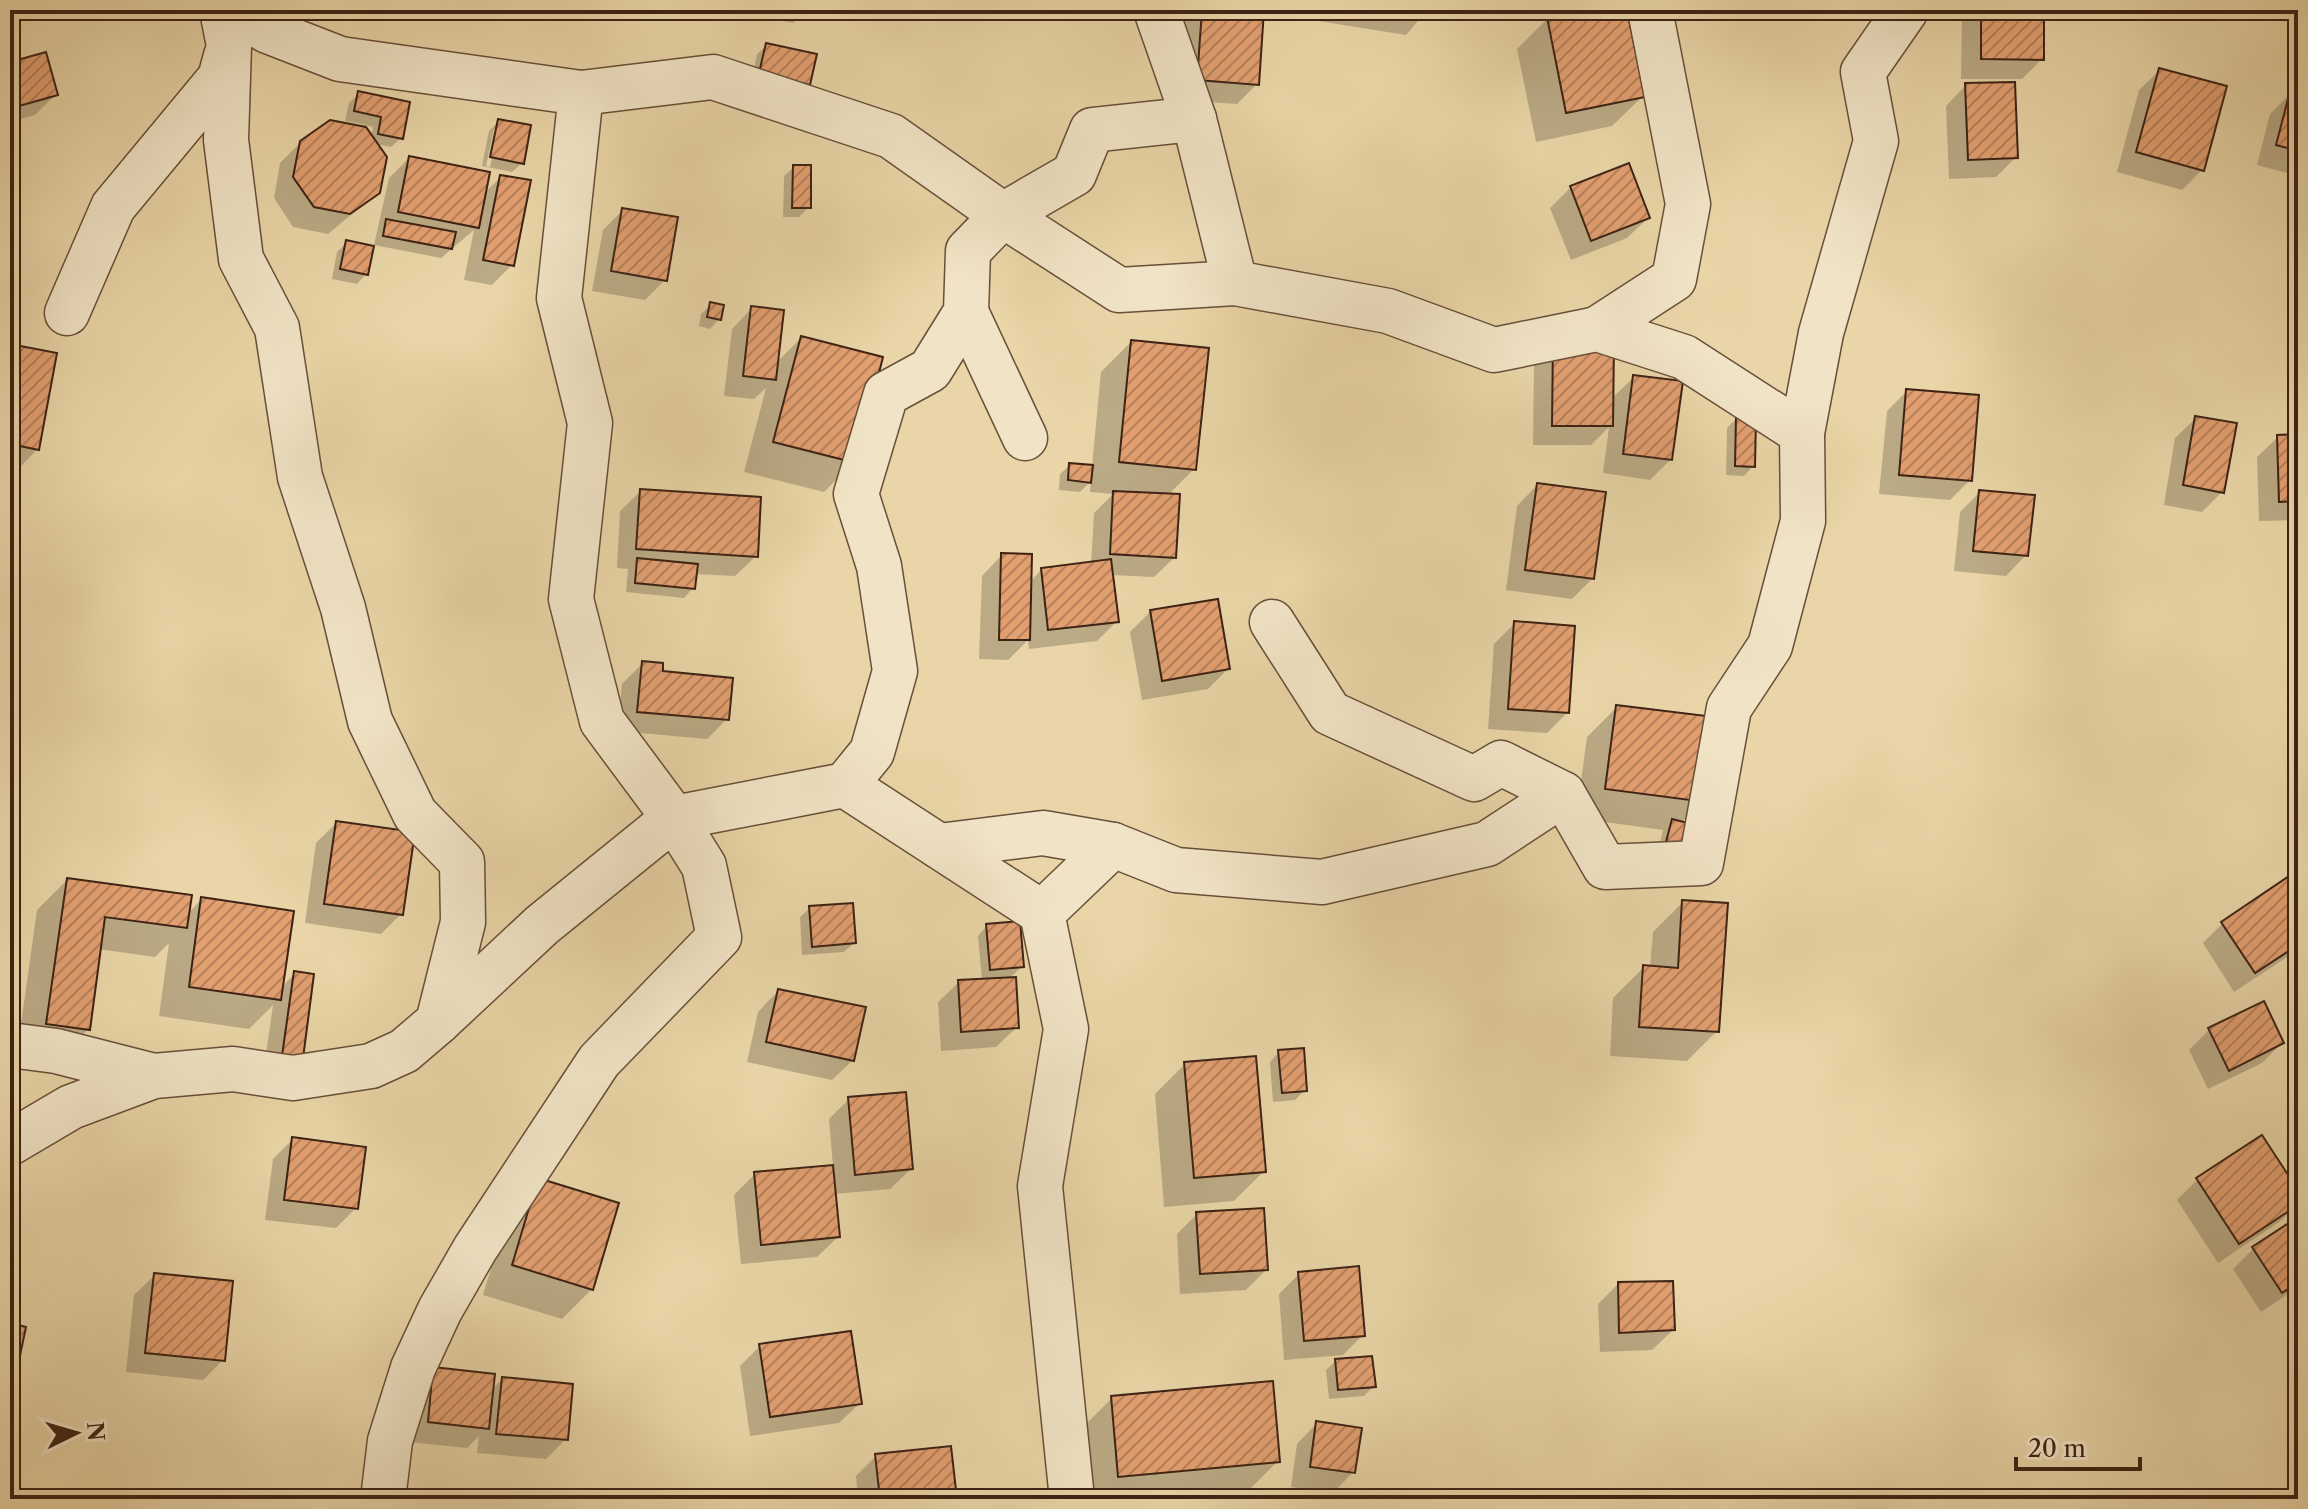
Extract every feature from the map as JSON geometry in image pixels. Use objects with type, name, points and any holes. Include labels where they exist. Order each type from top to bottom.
[{"type":"street","points":[[1156,10],[1194,119],[1235,283]]},
{"type":"street","points":[[227,22],[268,31],[340,59],[581,93],[713,77],[891,136],[1003,215],[1119,290],[1235,283],[1388,311],[1494,350],[1597,329],[1674,279],[1688,204],[1650,10]]},
{"type":"street","points":[[1474,779],[1501,763],[1563,794],[1605,867],[1701,863],[1729,708],[1770,646],[1803,521],[1802,433],[1821,333],[1876,141],[1863,72],[1906,10]]},
{"type":"street","points":[[67,313],[113,207],[220,78],[227,22]]},
{"type":"street","points":[[227,22],[226,140],[241,259],[277,328],[300,477],[343,608],[370,721],[415,814],[462,862],[463,922],[438,1022]]},
{"type":"street","points":[[383,1499],[390,1441],[413,1368],[440,1310],[475,1249],[599,1061],[719,937],[704,866],[674,818],[602,721],[571,599],[590,423],[559,298],[581,93]]},
{"type":"street","points":[[1025,438],[966,312],[968,251],[1003,215],[1074,174],[1092,130],[1194,119]]},
{"type":"street","points":[[10,1143],[71,1107],[154,1076],[233,1069],[293,1078],[371,1066],[404,1051],[542,925],[674,818],[845,785],[872,752],[895,671],[879,566],[856,494],[886,394],[930,370],[966,312]]},
{"type":"street","points":[[1597,329],[1684,357],[1802,433]]},
{"type":"street","points":[[1272,622],[1330,713],[1474,779]]},
{"type":"street","points":[[1474,779],[1487,844]]},
{"type":"street","points":[[845,785],[1042,913],[1066,1029],[1040,1186],[1072,1499]]},
{"type":"street","points":[[939,846],[1043,833],[1113,845],[1176,870],[1322,882],[1487,844],[1563,794]]},
{"type":"street","points":[[1042,913],[1113,845]]},
{"type":"street","points":[[10,1045],[56,1051],[154,1076]]},
{"type":"building","points":[[1202,10],[1264,10],[1259,85],[1197,80]]},
{"type":"building","points":[[1578,10],[1627,10],[1645,97],[1566,113],[1547,17]]},
{"type":"building","points":[[1981,10],[2044,10],[2044,60],[1981,59]]},
{"type":"building","points":[[766,43],[817,54],[810,85],[759,73]]},
{"type":"building","points":[[46,52],[58,95],[12,108],[10,62]]},
{"type":"building","points":[[2159,68],[2227,86],[2204,171],[2136,152]]},
{"type":"building","points":[[2015,82],[2018,158],[1968,160],[1965,83]]},
{"type":"building","points":[[358,91],[410,102],[403,139],[378,134],[381,117],[354,111]]},
{"type":"building","points":[[2290,91],[2298,93],[2298,151],[2276,145]]},
{"type":"building","points":[[498,119],[531,125],[524,164],[490,157]]},
{"type":"building","points":[[330,120],[366,127],[387,157],[380,193],[350,214],[314,207],[293,177],[300,141]]},
{"type":"building","points":[[409,156],[490,172],[479,228],[398,212]]},
{"type":"building","points":[[1629,163],[1650,218],[1591,241],[1570,186]]},
{"type":"building","points":[[793,165],[811,165],[811,208],[792,208]]},
{"type":"building","points":[[500,175],[531,180],[514,266],[483,260]]},
{"type":"building","points":[[622,208],[678,217],[667,281],[611,271]]},
{"type":"building","points":[[386,219],[456,232],[452,249],[383,236]]},
{"type":"building","points":[[346,240],[374,246],[368,275],[340,269]]},
{"type":"building","points":[[710,302],[724,305],[721,320],[707,317]]},
{"type":"building","points":[[751,306],[784,310],[776,380],[743,376]]},
{"type":"building","points":[[801,336],[883,357],[856,463],[773,442]]},
{"type":"building","points":[[1131,340],[1209,348],[1196,470],[1119,462]]},
{"type":"building","points":[[1553,340],[1614,340],[1613,426],[1552,426]]},
{"type":"building","points":[[10,344],[57,353],[39,450],[10,444]]},
{"type":"building","points":[[1633,375],[1683,381],[1672,460],[1623,454]]},
{"type":"building","points":[[1906,389],[1979,395],[1972,481],[1899,475]]},
{"type":"building","points":[[1736,416],[1756,417],[1755,467],[1735,466]]},
{"type":"building","points":[[2195,416],[2237,423],[2224,493],[2183,485]]},
{"type":"building","points":[[2298,434],[2298,501],[2279,502],[2277,435]]},
{"type":"building","points":[[1069,463],[1093,465],[1091,483],[1068,480]]},
{"type":"building","points":[[1537,483],[1606,492],[1594,579],[1525,570]]},
{"type":"building","points":[[640,489],[761,497],[758,557],[636,549]]},
{"type":"building","points":[[1979,490],[2035,495],[2028,556],[1973,551]]},
{"type":"building","points":[[1113,491],[1180,494],[1176,558],[1110,554]]},
{"type":"building","points":[[1001,553],[1032,554],[1030,640],[999,640]]},
{"type":"building","points":[[637,558],[698,564],[695,589],[635,583]]},
{"type":"building","points":[[1111,559],[1119,622],[1048,630],[1041,568]]},
{"type":"building","points":[[1218,599],[1230,669],[1162,681],[1150,610]]},
{"type":"building","points":[[1514,621],[1575,626],[1569,713],[1508,709]]},
{"type":"building","points":[[642,661],[663,663],[663,671],[733,678],[729,720],[637,712]]},
{"type":"building","points":[[1616,705],[1715,717],[1705,802],[1605,789]]},
{"type":"building","points":[[1672,819],[1700,826],[1694,849],[1666,842]]},
{"type":"building","points":[[336,821],[415,832],[403,915],[324,904]]},
{"type":"building","points":[[2292,874],[2298,884],[2298,945],[2255,973],[2221,922]]},
{"type":"building","points":[[67,878],[192,895],[187,928],[105,917],[90,1030],[46,1024]]},
{"type":"building","points":[[201,897],[294,911],[281,1000],[189,987]]},
{"type":"building","points":[[1682,900],[1728,903],[1719,1032],[1639,1027],[1643,965],[1678,968]]},
{"type":"building","points":[[853,903],[856,943],[812,947],[809,906]]},
{"type":"building","points":[[1020,921],[1024,967],[990,970],[986,924]]},
{"type":"building","points":[[294,971],[314,974],[302,1066],[281,1063]]},
{"type":"building","points":[[1016,977],[1019,1028],[961,1032],[958,980]]},
{"type":"building","points":[[778,989],[866,1007],[854,1061],[766,1042]]},
{"type":"building","points":[[2264,1001],[2284,1043],[2229,1071],[2208,1028]]},
{"type":"building","points":[[1304,1048],[1307,1091],[1282,1093],[1278,1050]]},
{"type":"building","points":[[1256,1056],[1266,1172],[1194,1178],[1184,1062]]},
{"type":"building","points":[[906,1092],[913,1169],[855,1175],[848,1097]]},
{"type":"building","points":[[2262,1135],[2298,1190],[2298,1205],[2239,1244],[2196,1178]]},
{"type":"building","points":[[292,1137],[366,1147],[358,1209],[284,1200]]},
{"type":"building","points":[[833,1165],[840,1237],[761,1245],[754,1172]]},
{"type":"building","points":[[538,1178],[619,1203],[593,1290],[512,1265]]},
{"type":"building","points":[[1264,1208],[1268,1270],[1200,1274],[1196,1212]]},
{"type":"building","points":[[2298,1217],[2298,1283],[2282,1293],[2252,1247]]},
{"type":"building","points":[[1359,1266],[1365,1336],[1304,1341],[1298,1272]]},
{"type":"building","points":[[154,1273],[233,1281],[225,1361],[145,1353]]},
{"type":"building","points":[[1673,1281],[1675,1330],[1619,1333],[1618,1282]]},
{"type":"building","points":[[10,1323],[26,1327],[14,1384],[10,1383]]},
{"type":"building","points":[[851,1331],[862,1404],[770,1417],[759,1344]]},
{"type":"building","points":[[1372,1356],[1376,1387],[1338,1390],[1335,1359]]},
{"type":"building","points":[[433,1367],[495,1374],[489,1429],[428,1422]]},
{"type":"building","points":[[502,1377],[573,1384],[568,1440],[496,1434]]},
{"type":"building","points":[[1273,1381],[1280,1462],[1118,1477],[1111,1396]]},
{"type":"building","points":[[1316,1421],[1362,1428],[1355,1473],[1310,1467]]},
{"type":"building","points":[[951,1446],[957,1499],[880,1499],[875,1454]]}]
